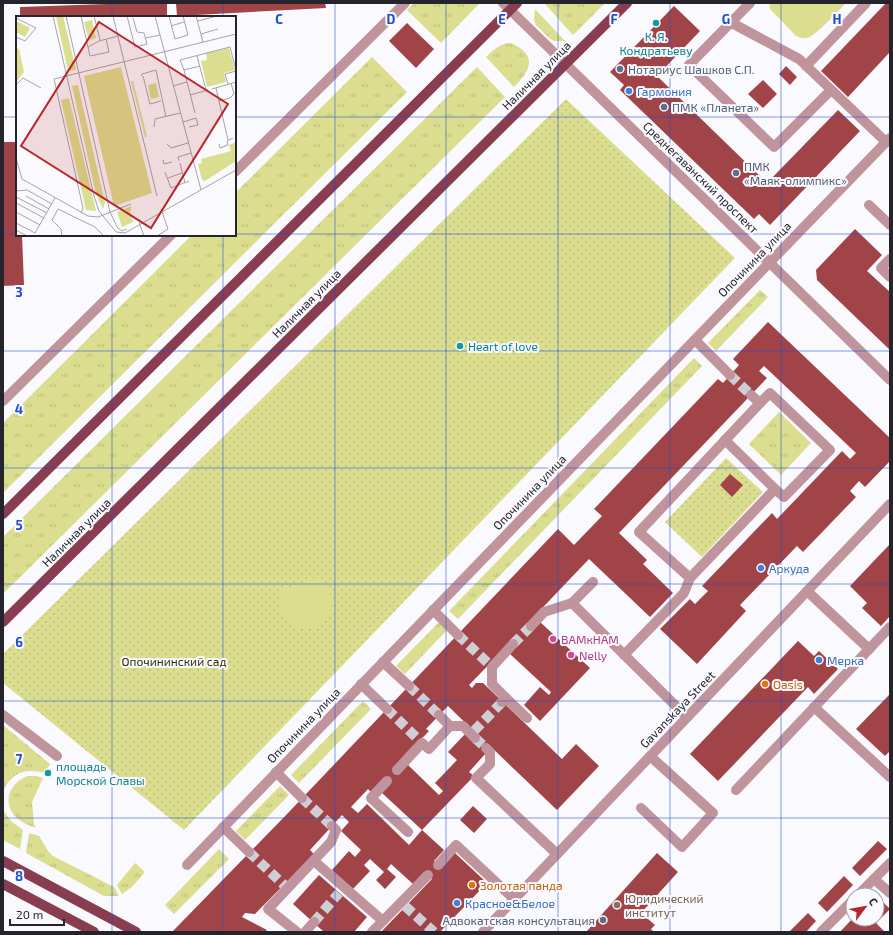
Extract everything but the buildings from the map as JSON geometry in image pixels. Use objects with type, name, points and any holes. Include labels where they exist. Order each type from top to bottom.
[{"type":"main road","name":"Наличная улица","points":[[3,622],[626,3]]},
{"type":"main road","points":[[3,514],[510,5]]},
{"type":"main road","points":[[3,861],[124,929],[136,932]]},
{"type":"main road","points":[[3,884],[94,932]]},
{"type":"street","points":[[236,171],[405,3]]},
{"type":"street","points":[[750,3],[688,64],[774,147],[831,90]]},
{"type":"street","points":[[806,66],[866,3]]},
{"type":"street","name":"Среднегаванский проспект","points":[[510,5],[566,64],[890,380]]},
{"type":"street","points":[[730,22],[799,59],[831,90],[888,140]]},
{"type":"street","name":"Опочинина улица","points":[[187,865],[888,140]]},
{"type":"street","points":[[869,205],[890,225]]},
{"type":"street","points":[[3,401],[170,236]]},
{"type":"street","points":[[890,259],[881,268],[890,277]]},
{"type":"street","points":[[694,340],[730,375]]},
{"type":"street","points":[[690,578],[639,532],[725,440],[770,393],[830,450],[784,497],[725,440]]},
{"type":"street","points":[[751,395],[760,403]]},
{"type":"street","points":[[624,655],[684,593],[690,578],[775,489]]},
{"type":"street","name":"Gavanskaya Street","points":[[483,932],[890,504]]},
{"type":"street","points":[[531,626],[544,612],[572,603],[593,582]]},
{"type":"street","points":[[807,591],[869,649]]},
{"type":"street","points":[[572,603],[687,717]]},
{"type":"street","points":[[433,610],[458,635]]},
{"type":"street","points":[[736,790],[890,627]]},
{"type":"street","points":[[513,644],[490,666],[492,684],[504,700],[527,718]]},
{"type":"street","points":[[383,662],[409,686]]},
{"type":"street","points":[[361,684],[387,709]]},
{"type":"street","points":[[814,707],[890,776]]},
{"type":"street","points":[[3,715],[57,756]]},
{"type":"street","points":[[439,715],[450,726],[463,726],[475,738]]},
{"type":"street","points":[[397,770],[421,742],[429,750],[450,726]]},
{"type":"street","points":[[486,748],[490,752],[490,764],[476,778],[557,854]]},
{"type":"street","points":[[642,808],[682,847],[713,813],[650,756]]},
{"type":"street","points":[[276,772],[302,798]]},
{"type":"street","points":[[387,781],[370,798],[408,832]]},
{"type":"street","points":[[314,922],[299,932],[268,909],[285,887],[314,861],[331,842],[336,830],[332,826]]},
{"type":"street","points":[[223,827],[249,852]]},
{"type":"street","points":[[438,865],[456,845],[514,899]]},
{"type":"street","points":[[314,861],[342,890],[383,922]]},
{"type":"street","points":[[866,887],[890,863]]},
{"type":"street","points":[[372,932],[403,905],[428,876]]},
{"type":"street","points":[[874,879],[890,893]]},
{"type":"street","points":[[821,932],[845,908]]},
{"type":"green space","points":[[414,3],[480,3],[441,43],[407,10]]},
{"type":"green space","points":[[544,3],[605,3],[573,35]]},
{"type":"green space","points":[[769,3],[846,3],[815,33],[807,38],[800,38],[795,35],[770,9]]},
{"type":"green space","points":[[535,9],[565,41],[554,41],[536,25],[534,20]]},
{"type":"green space","points":[[511,43],[525,53],[529,63],[528,69],[514,87],[486,57],[500,46]]},
{"type":"green space","points":[[372,57],[407,92],[3,493],[3,423],[191,236],[236,236],[236,192]]},
{"type":"green space","points":[[477,67],[505,97],[3,594],[3,537]]},
{"type":"green space","name":"Опочининский сад","points":[[566,99],[735,258],[184,830],[3,683],[3,654]]},
{"type":"green space","points":[[760,290],[768,297],[716,351],[708,343]]},
{"type":"green space","points":[[694,358],[702,366],[458,619],[449,611]]},
{"type":"green space","points":[[779,412],[811,443],[781,475],[749,444]]},
{"type":"green space","points":[[726,458],[763,492],[702,557],[665,522]]},
{"type":"green space","points":[[311,577],[323,584],[330,593],[332,603],[330,613],[324,621],[316,627],[306,629],[295,626],[287,620],[281,610],[280,600],[284,590],[289,587],[296,586]]},
{"type":"green space","points":[[439,622],[447,630],[405,674],[396,666]]},
{"type":"green space","points":[[363,701],[371,709],[299,783],[291,775]]},
{"type":"green space","points":[[3,725],[50,764],[45,773],[25,771],[20,773],[11,779],[3,791]]},
{"type":"green space","points":[[28,776],[43,778],[32,802],[34,824],[36,828],[24,823],[16,817],[10,809],[9,803],[10,792],[13,787]]},
{"type":"green space","points":[[280,786],[289,795],[245,840],[236,831]]},
{"type":"green space","points":[[3,810],[11,821],[23,830],[20,849],[3,840]]},
{"type":"green space","points":[[29,833],[39,836],[48,851],[53,856],[114,887],[119,896],[104,896],[26,853]]},
{"type":"green space","points":[[219,849],[229,859],[174,914],[165,905]]},
{"type":"green space","points":[[135,863],[145,872],[132,887],[122,894],[117,885]]},
{"type":"tunnel","points":[[730,375],[751,395]]},
{"type":"tunnel","points":[[513,644],[531,626]]},
{"type":"tunnel","points":[[458,635],[489,664]]},
{"type":"tunnel","points":[[409,686],[439,715]]},
{"type":"tunnel","points":[[474,731],[502,702]]},
{"type":"tunnel","points":[[387,709],[420,741]]},
{"type":"tunnel","points":[[475,738],[486,748]]},
{"type":"tunnel","points":[[302,798],[332,826]]},
{"type":"tunnel","points":[[249,852],[284,885]]},
{"type":"tunnel","points":[[314,922],[339,893]]},
{"type":"tunnel","points":[[405,906],[434,932]]},
{"type":"place","name":"К. Я. Кондратьеву","points":[[656,23]]},
{"type":"place","name":"Нотариус Шашков С.П.","points":[[620,69]]},
{"type":"place","name":"Гармония","points":[[629,91]]},
{"type":"place","name":"ПМК «Планета»","points":[[664,107]]},
{"type":"place","name":"ПМК «Маяк-олимпикс»","points":[[736,173]]},
{"type":"place","name":"Heart of love","points":[[460,346]]},
{"type":"place","name":"Аркуда","points":[[761,568]]},
{"type":"place","name":"ВАМкНАМ","points":[[553,639]]},
{"type":"place","name":"Nelly","points":[[571,655]]},
{"type":"place","name":"Мерка","points":[[819,660]]},
{"type":"place","name":"Oasis","points":[[765,684]]},
{"type":"place","name":"площадь Морской Славы","points":[[48,773]]},
{"type":"place","name":"Золотая панда","points":[[472,885]]},
{"type":"place","name":"Красное&Белое","points":[[457,903]]},
{"type":"place","name":"Юридический институт","points":[[617,905]]},
{"type":"place","name":"Адвокатская консультация","points":[[603,920]]}]
